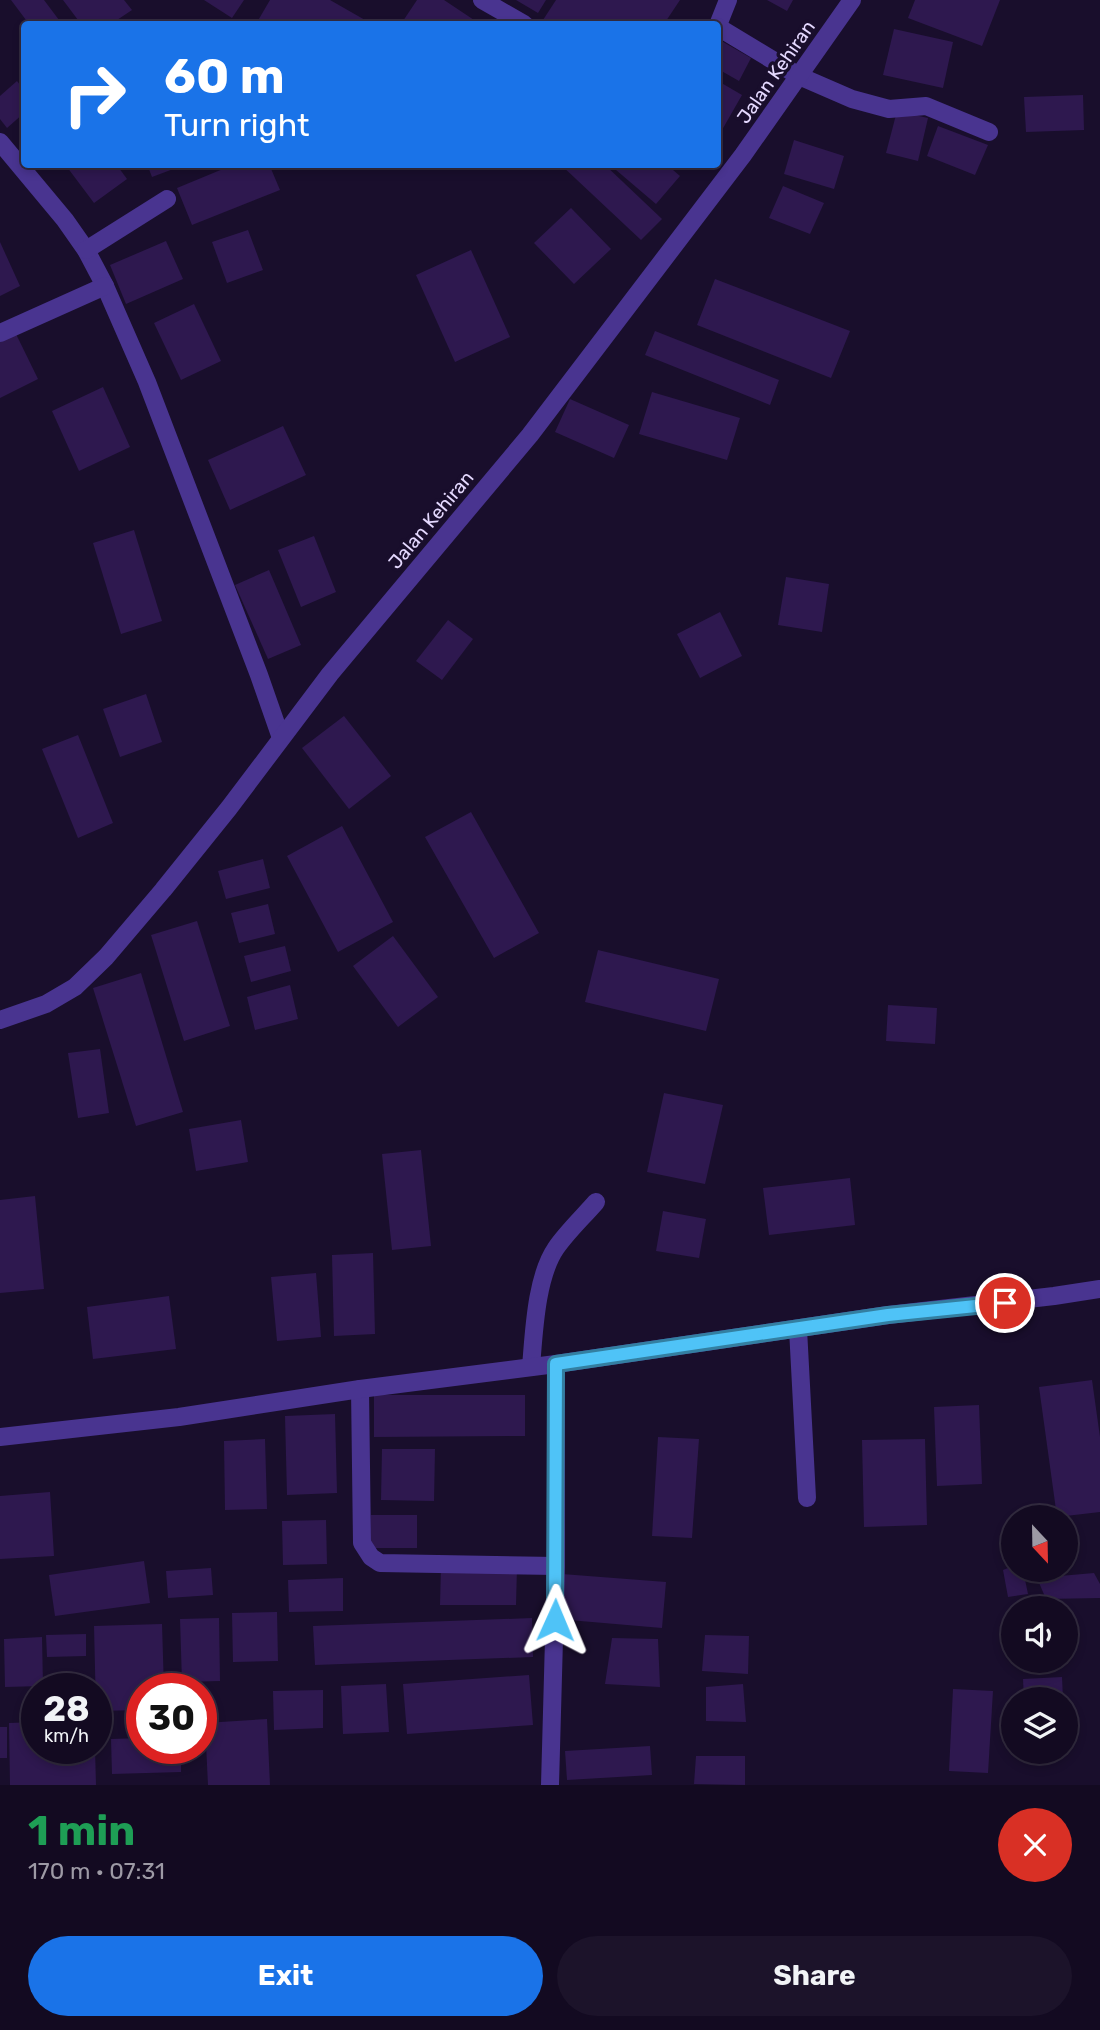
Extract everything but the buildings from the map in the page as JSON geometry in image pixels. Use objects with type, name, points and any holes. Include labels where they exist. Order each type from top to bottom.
[{"type":"street","points":[[482,0],[519,21]]},
{"type":"street","points":[[720,21],[728,0]]},
{"type":"street","name":"Jalan Kehiran","points":[[0,1020],[46,1004],[65,993],[106,957],[229,808],[347,654],[530,435],[680,239],[852,0]]},
{"type":"street","points":[[721,28],[799,76],[878,108],[926,106],[989,132]]},
{"type":"street","points":[[0,142],[21,167]]},
{"type":"street","points":[[22,168],[65,220],[86,250],[105,286],[152,394],[281,738]]},
{"type":"street","points":[[86,250],[167,199]]},
{"type":"street","points":[[0,333],[105,286]]},
{"type":"street","points":[[531,1367],[536,1311],[545,1271],[555,1249],[596,1202]]},
{"type":"street","points":[[0,1437],[179,1417],[888,1315],[1100,1289]]},
{"type":"street","points":[[799,1329],[807,1498]]},
{"type":"street","points":[[550,1785],[556,1566],[556,1364]]},
{"type":"street","points":[[360,1389],[362,1543],[371,1557],[380,1563],[556,1566]]},
{"type":"route","points":[[555,1620],[556,1364],[888,1315],[1005,1303]]}]
